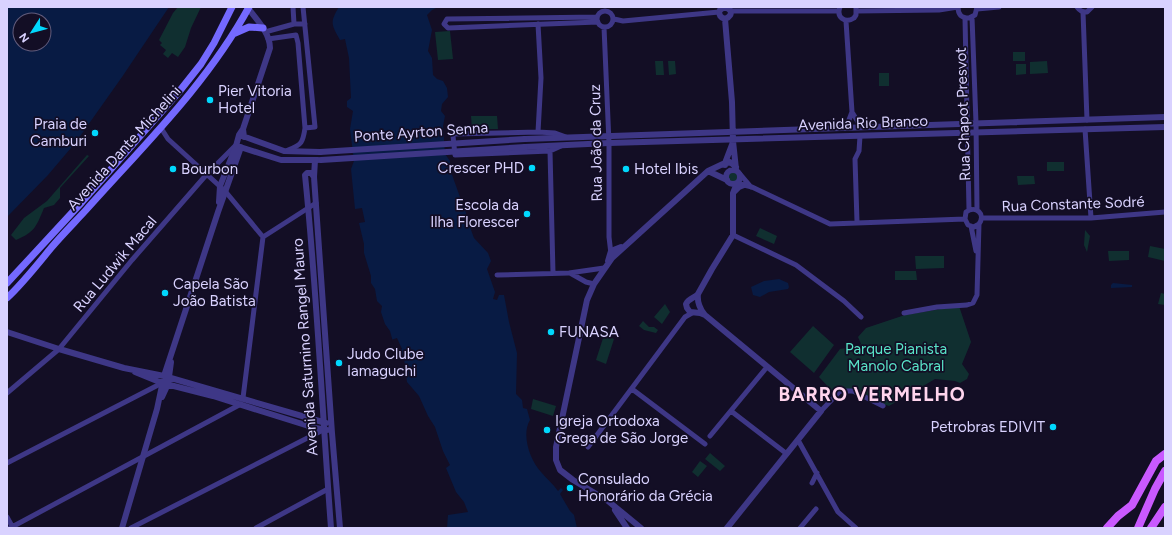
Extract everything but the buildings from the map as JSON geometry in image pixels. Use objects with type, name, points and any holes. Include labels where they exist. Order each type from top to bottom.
[{"type":"main road","name":"Avenida Dante Michelini","points":[[7,283],[82,202],[178,93],[201,64],[232,7]]},
{"type":"main road","name":"Avenida Dante Michelini","points":[[7,298],[18,288],[52,246],[161,128],[198,85],[233,34],[248,7]]},
{"type":"main road","points":[[233,34],[249,27],[264,30]]},
{"type":"main road","points":[[214,42],[224,48]]},
{"type":"main road","points":[[1107,528],[1118,516],[1132,505],[1156,461],[1165,454]]},
{"type":"main road","points":[[1138,528],[1155,489],[1165,471]]},
{"type":"main road","points":[[1151,528],[1165,506]]},
{"type":"street","points":[[122,528],[167,376],[173,349],[270,48],[270,43],[264,30],[248,7]]},
{"type":"street","points":[[293,7],[294,24]]},
{"type":"street","points":[[304,7],[316,122],[315,127],[305,128]]},
{"type":"street","points":[[846,21],[854,18],[856,9],[939,10],[958,7],[958,12],[965,18],[975,15],[977,8],[999,7]]},
{"type":"street","points":[[1077,7],[1083,12],[1087,120]]},
{"type":"street","points":[[1083,12],[1087,12],[1092,7]]},
{"type":"street","points":[[604,9],[612,14],[614,19],[611,26],[604,27],[600,26],[597,20],[598,14],[604,9]]},
{"type":"street","points":[[614,19],[623,21],[725,9],[839,9],[839,16],[846,21]]},
{"type":"street","points":[[725,9],[730,16],[726,19],[734,132],[733,140],[725,163],[727,179],[733,193]]},
{"type":"street","points":[[725,9],[721,17],[726,19]]},
{"type":"street","name":"Rua Chapot Presvot","points":[[972,17],[976,123],[977,210]]},
{"type":"street","name":"Rua Chapot Presvot","points":[[965,18],[969,210]]},
{"type":"street","points":[[447,19],[597,20],[448,28],[444,24],[447,19]]},
{"type":"street","points":[[846,21],[852,112],[846,128]]},
{"type":"street","points":[[264,30],[294,24],[305,24]]},
{"type":"street","points":[[538,24],[541,78],[538,132]]},
{"type":"street","name":"Rua João da Cruz","points":[[604,27],[609,144],[611,255]]},
{"type":"street","points":[[268,39],[307,33]]},
{"type":"street","points":[[284,151],[301,144],[305,128],[298,43],[296,35]]},
{"type":"street","points":[[852,112],[861,127]]},
{"type":"street","name":"Avenida Rio Branco","points":[[525,138],[1165,117]]},
{"type":"street","name":"Avenida Rio Branco","points":[[525,147],[1165,127]]},
{"type":"street","points":[[7,516],[12,528],[144,455],[224,413],[242,401],[263,237],[225,191],[168,139],[161,128]]},
{"type":"street","points":[[1085,129],[1091,218]]},
{"type":"street","name":"Avenida Rio Branco","points":[[562,146],[550,151],[454,155],[453,134],[538,132],[555,133],[566,137]]},
{"type":"street","name":"Ponte Ayrton Senna","points":[[241,136],[284,151],[320,152],[525,138]]},
{"type":"street","points":[[856,222],[854,160],[859,151],[860,136]]},
{"type":"street","points":[[686,317],[686,304],[698,294],[733,235],[733,193],[740,179],[733,140]]},
{"type":"street","points":[[218,212],[220,186],[238,146]]},
{"type":"street","name":"Rua Ludwik Macal","points":[[7,393],[59,349],[132,260],[207,174],[238,146]]},
{"type":"street","name":"Ponte Ayrton Senna","points":[[238,146],[281,160],[318,160],[525,147]]},
{"type":"street","points":[[550,151],[553,273]]},
{"type":"street","name":"Avenida Saturnino Rangel Mauro","points":[[318,160],[314,177],[323,423],[331,528]]},
{"type":"street","points":[[641,528],[608,501],[572,480],[560,470],[555,454],[587,300],[594,284],[611,255],[626,245],[708,171],[730,162],[752,187]]},
{"type":"street","points":[[727,179],[731,170],[738,170]]},
{"type":"street","points":[[708,171],[727,179],[732,184],[737,183],[752,187],[830,224],[964,218]]},
{"type":"street","name":"Avenida Saturnino Rangel Mauro","points":[[314,177],[310,173],[305,175],[320,311],[340,528]]},
{"type":"street","points":[[733,193],[739,187],[744,185]]},
{"type":"street","points":[[263,237],[316,203]]},
{"type":"street","points":[[904,313],[937,307],[967,305],[973,302],[977,295],[979,224],[982,215],[977,210],[969,210],[966,212],[964,218],[968,225],[977,226],[979,224]]},
{"type":"street","name":"Rua Constante Sodré","points":[[982,218],[1091,218],[1165,212]]},
{"type":"street","points":[[971,226],[978,258]]},
{"type":"street","points":[[733,235],[796,265],[844,301],[861,317]]},
{"type":"street","points":[[497,275],[569,273],[605,267]]},
{"type":"street","points":[[569,273],[586,282],[594,284]]},
{"type":"street","points":[[698,294],[702,312],[705,315],[821,411]]},
{"type":"street","points":[[691,299],[696,299],[700,304]]},
{"type":"street","points":[[588,447],[686,317],[698,310],[700,304]]},
{"type":"street","points":[[686,308],[693,312],[705,315]]},
{"type":"street","points":[[7,332],[124,368],[167,376],[242,401],[308,426],[324,430]]},
{"type":"street","points":[[710,436],[767,367]]},
{"type":"street","points":[[124,368],[147,378],[227,400],[242,401],[323,423],[331,428]]},
{"type":"street","points":[[147,378],[151,385],[148,390]]},
{"type":"street","points":[[7,463],[148,390],[165,383]]},
{"type":"street","points":[[632,389],[705,444]]},
{"type":"street","points":[[731,527],[828,402],[840,391],[853,391],[884,406]]},
{"type":"street","points":[[224,413],[227,400]]},
{"type":"street","points":[[731,411],[787,454]]},
{"type":"street","points":[[308,426],[313,432],[311,436]]},
{"type":"street","points":[[131,528],[311,436],[331,428]]},
{"type":"street","points":[[798,440],[838,512],[856,528]]},
{"type":"street","points":[[812,483],[817,473]]},
{"type":"street","points":[[256,528],[328,489]]},
{"type":"street","points":[[608,501],[627,528]]},
{"type":"street","points":[[800,528],[816,509]]},
{"type":"green space","points":[[178,7],[201,7],[191,28],[185,47],[178,57],[172,53],[168,58],[163,54],[166,50],[160,45],[162,43],[159,40],[173,13]]},
{"type":"green space","points":[[450,31],[453,59],[438,60],[435,32]]},
{"type":"green space","points":[[1013,52],[1025,52],[1025,61],[1013,61]]},
{"type":"green space","points":[[655,61],[663,61],[664,75],[656,75]]},
{"type":"green space","points":[[668,61],[675,61],[676,74],[669,75]]},
{"type":"green space","points":[[1047,61],[1048,73],[1030,74],[1030,62]]},
{"type":"green space","points":[[1016,64],[1026,64],[1026,74],[1016,75]]},
{"type":"green space","points":[[879,73],[889,73],[889,86],[879,86]]},
{"type":"green space","points":[[471,116],[497,116],[498,129],[472,129]]},
{"type":"green space","points":[[87,155],[89,156],[60,188],[60,198],[54,205],[44,208],[37,224],[31,231],[16,240],[11,235],[24,218],[47,201]]},
{"type":"green space","points":[[1047,162],[1064,162],[1064,171],[1047,171]]},
{"type":"green space","points":[[731,171],[735,171],[739,177],[735,183],[731,183],[727,179],[727,175]]},
{"type":"green space","points":[[1017,176],[1034,176],[1035,184],[1018,185]]},
{"type":"green space","points":[[760,228],[777,236],[774,244],[756,236]]},
{"type":"green space","points":[[1085,230],[1090,236],[1087,252],[1084,245]]},
{"type":"green space","points":[[1150,246],[1165,249],[1165,261],[1148,257]]},
{"type":"green space","points":[[1108,251],[1129,251],[1129,260],[1109,261]]},
{"type":"green space","points":[[915,256],[944,256],[944,268],[916,269]]},
{"type":"green space","points":[[895,271],[916,271],[917,280],[895,280]]},
{"type":"green space","points":[[1161,293],[1165,294],[1165,305],[1158,304]]},
{"type":"green space","points":[[665,304],[670,312],[662,324],[654,317]]},
{"type":"green space","name":"Parque Pianista Manolo Cabral","points":[[959,306],[971,342],[962,364],[969,374],[967,379],[960,383],[935,379],[889,406],[847,392],[836,395],[819,377],[840,349],[847,348],[853,350],[861,344],[858,337],[866,328],[905,315]]},
{"type":"green space","points":[[643,321],[649,327],[654,327],[658,330],[656,333],[644,330],[639,326]]},
{"type":"green space","points":[[813,326],[834,345],[814,373],[790,352]]},
{"type":"green space","points":[[604,335],[614,339],[606,364],[596,360]]},
{"type":"green space","points":[[533,399],[556,406],[553,416],[531,409]]},
{"type":"green space","points":[[710,453],[725,466],[720,471],[705,459]]},
{"type":"green space","points":[[700,461],[707,466],[698,477],[692,472]]},
{"type":"water","points":[[7,7],[169,7],[76,142],[48,175],[7,217]]},
{"type":"water","points":[[339,7],[438,7],[427,15],[432,30],[428,51],[432,58],[433,75],[437,79],[443,81],[447,88],[448,97],[442,104],[441,111],[445,116],[443,126],[445,154],[450,161],[450,169],[474,238],[488,253],[491,261],[487,269],[495,292],[493,299],[497,300],[499,295],[504,295],[517,353],[516,394],[522,400],[523,408],[527,409],[530,420],[526,433],[530,454],[537,467],[558,491],[561,488],[563,490],[560,494],[574,515],[577,528],[447,528],[448,515],[468,512],[464,502],[456,492],[446,468],[450,465],[443,451],[435,427],[419,396],[407,382],[404,358],[393,342],[390,331],[385,324],[381,312],[382,306],[377,301],[375,289],[371,283],[371,276],[364,253],[364,244],[359,223],[365,222],[362,208],[355,209],[351,169],[354,161],[350,129],[353,111],[347,107],[347,101],[351,98],[349,58],[345,39],[340,40],[333,24],[334,17]]},
{"type":"water","points":[[779,279],[788,283],[788,289],[769,292],[760,297],[753,295],[751,287],[764,281]]},
{"type":"water","points":[[1113,283],[1132,285],[1132,287],[1111,288]]},
{"type":"pier","points":[[397,338],[402,349],[397,350],[391,340]]},
{"type":"place","name":"Pier Vitoria Hotel","points":[[210,100]]},
{"type":"place","name":"Praia de Camburi","points":[[95,133]]},
{"type":"place","name":"Crescer PHD","points":[[532,168]]},
{"type":"place","name":"Bourbon","points":[[173,169]]},
{"type":"place","name":"Hotel Ibis","points":[[626,169]]},
{"type":"place","name":"Escola da Ilha Florescer","points":[[527,214]]},
{"type":"place","name":"Capela São João Batista","points":[[165,293]]},
{"type":"place","name":"FUNASA","points":[[551,332]]},
{"type":"place","name":"Judo Clube Iamaguchi","points":[[339,363]]},
{"type":"place","name":"Petrobras EDIVIT","points":[[1053,427]]},
{"type":"place","name":"Igreja Ortodoxa Grega de São Jorge","points":[[547,430]]},
{"type":"place","name":"Consulado Honorário da Grécia","points":[[570,488]]},
{"type":"district","name":"BARRO VERMELHO","points":[[872,394]]}]
